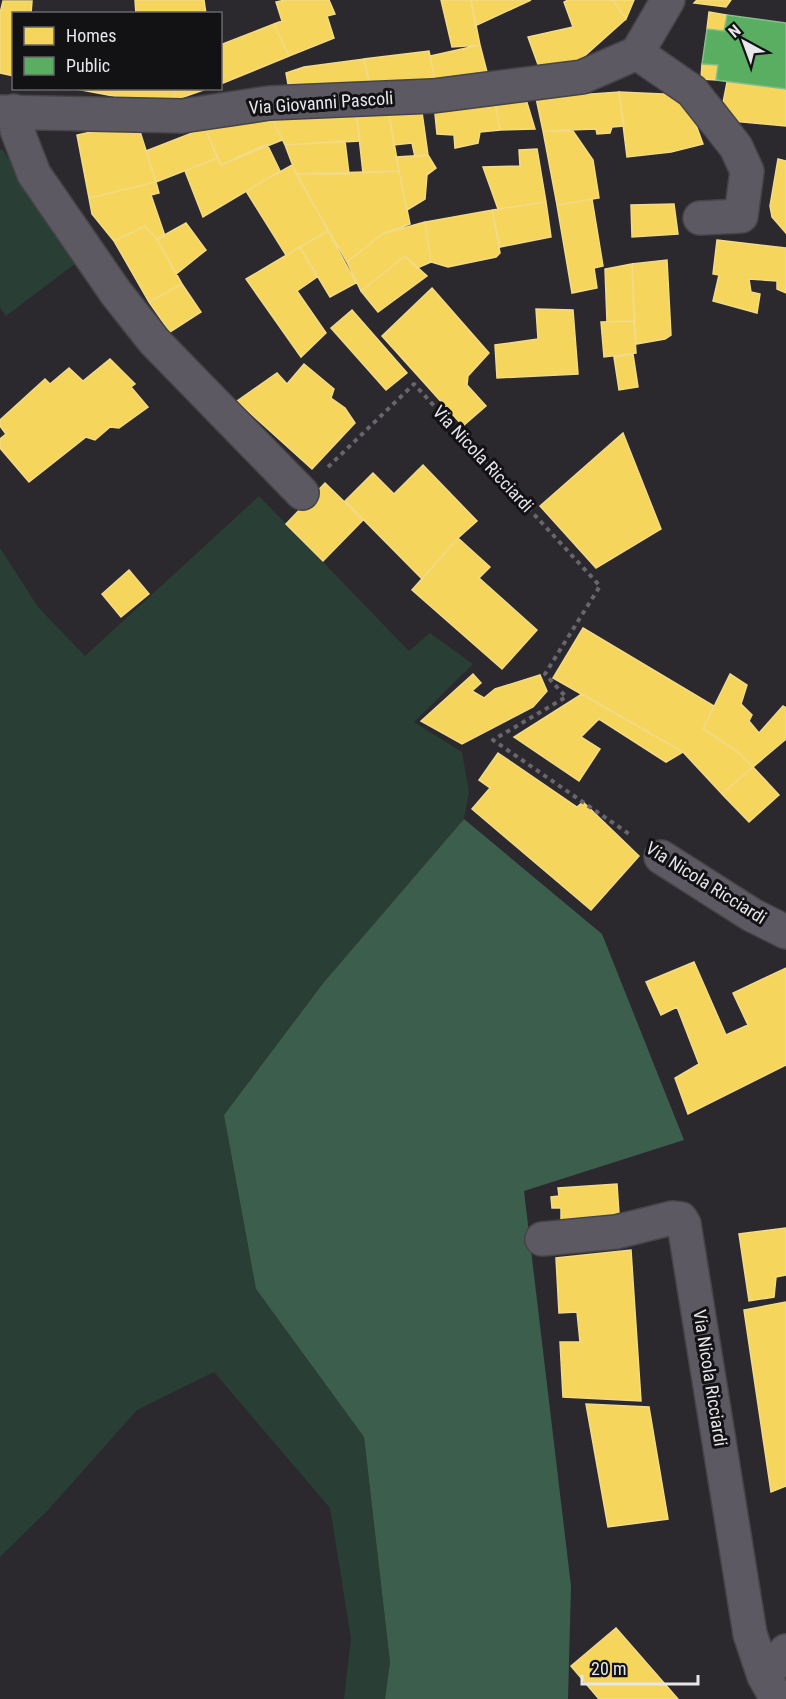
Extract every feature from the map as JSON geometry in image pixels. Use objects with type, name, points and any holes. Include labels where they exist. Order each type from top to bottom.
[{"type":"street","points":[[668,0],[637,53],[692,92],[736,147],[747,171],[741,216],[700,218]]},
{"type":"street","name":"Via Giovanni Pascoli","points":[[7,112],[182,116],[269,104],[433,96],[582,77],[637,53]]},
{"type":"street","points":[[7,112],[17,130],[34,174],[116,293],[162,350],[302,493]]},
{"type":"street","name":"Via Nicola Ricciardi","points":[[662,857],[752,915],[786,932]]},
{"type":"street","name":"Via Nicola Ricciardi","points":[[542,1239],[616,1232],[672,1218],[681,1219],[684,1224],[750,1634],[770,1688]]},
{"type":"street","name":"Via Nicola Ricciardi","points":[[770,1688],[786,1651]]},
{"type":"path","name":"Via Nicola Ricciardi","points":[[302,493],[414,384],[600,586],[545,674],[566,697],[493,740],[662,857]]},
{"type":"green space","points":[[0,150],[3,150],[76,263],[6,316],[0,308]]},
{"type":"green space","points":[[259,496],[409,651],[430,633],[473,664],[414,722],[462,752],[469,792],[464,819],[324,982],[224,1115],[256,1289],[364,1437],[390,1662],[385,1699],[344,1699],[351,1638],[330,1508],[214,1372],[137,1410],[49,1509],[0,1557],[0,548],[38,607],[85,656]]},
{"type":"green space","points":[[464,819],[602,934],[684,1140],[524,1191],[571,1586],[568,1699],[385,1699],[390,1662],[364,1437],[256,1289],[224,1115],[324,982]]},
{"type":"building: Homes","points":[[135,0],[204,0],[206,12],[136,12]]},
{"type":"building: Homes","points":[[329,0],[335,14],[327,16],[334,38],[289,56],[274,24],[282,21],[276,2]]},
{"type":"building: Homes","points":[[441,0],[471,0],[480,45],[452,47]]},
{"type":"building: Homes","points":[[471,0],[531,0],[475,26]]},
{"type":"building: Homes","points":[[568,0],[613,0],[626,19],[581,59],[557,69],[540,70],[528,37],[573,27],[564,2]]},
{"type":"building: Homes","points":[[613,0],[634,0],[626,19]]},
{"type":"building: Homes","points":[[697,0],[731,0],[726,7],[694,3]]},
{"type":"building: Homes","points":[[3,1],[32,1],[31,12],[12,12],[12,76],[0,73],[0,13]]},
{"type":"building: Homes","points":[[709,12],[727,15],[724,31],[707,29]]},
{"type":"building: Homes","points":[[274,24],[289,56],[222,84],[222,44]]},
{"type":"building: Homes","points":[[480,45],[488,76],[436,85],[430,56]]},
{"type":"building: Homes","points":[[429,51],[436,85],[372,94],[364,59]]},
{"type":"building: Homes","points":[[364,59],[372,94],[290,95],[286,73],[304,67]]},
{"type":"building: Homes","points":[[702,64],[718,65],[716,80],[701,79]]},
{"type":"building: Homes","points":[[727,82],[786,89],[786,126],[732,121],[722,108]]},
{"type":"building: Homes","points":[[82,90],[174,90],[175,100],[156,104]]},
{"type":"building: Homes","points":[[174,90],[203,90],[175,100]]},
{"type":"building: Homes","points":[[619,92],[624,126],[612,127],[610,133],[597,134],[596,129],[543,131],[536,98]]},
{"type":"building: Homes","points":[[619,92],[685,95],[703,144],[671,152],[627,157]]},
{"type":"building: Homes","points":[[525,96],[535,129],[500,130],[494,98]]},
{"type":"building: Homes","points":[[494,98],[500,130],[480,132],[478,143],[455,148],[454,135],[437,134],[434,104]]},
{"type":"building: Homes","points":[[421,105],[428,155],[415,157],[412,143],[394,145],[388,108]]},
{"type":"building: Homes","points":[[388,108],[399,171],[363,173],[356,110]]},
{"type":"building: Homes","points":[[356,110],[360,141],[285,145],[270,114]]},
{"type":"building: Homes","points":[[270,114],[282,140],[221,165],[205,128]]},
{"type":"building: Homes","points":[[137,122],[156,182],[89,198],[77,135]]},
{"type":"building: Homes","points":[[205,128],[217,158],[156,182],[146,151]]},
{"type":"building: Homes","points":[[543,131],[573,131],[593,160],[599,198],[557,205]]},
{"type":"building: Homes","points":[[345,141],[349,174],[296,174],[285,145]]},
{"type":"building: Homes","points":[[267,144],[280,171],[203,217],[185,171],[217,158],[221,165]]},
{"type":"building: Homes","points":[[537,149],[546,202],[498,209],[483,167],[520,166],[519,150]]},
{"type":"building: Homes","points":[[428,155],[436,168],[427,175],[425,199],[407,210],[396,157]]},
{"type":"building: Homes","points":[[778,159],[786,161],[786,233],[772,217],[770,206]]},
{"type":"building: Homes","points":[[292,165],[328,231],[286,255],[246,191]]},
{"type":"building: Homes","points":[[399,171],[410,224],[382,234],[347,262],[296,174]]},
{"type":"building: Homes","points":[[156,182],[159,193],[151,195],[165,236],[157,239],[145,226],[114,241],[92,214],[89,198]]},
{"type":"building: Homes","points":[[592,199],[603,266],[594,268],[597,288],[572,293],[557,205]]},
{"type":"building: Homes","points":[[546,202],[551,237],[500,247],[492,210]]},
{"type":"building: Homes","points":[[674,204],[678,234],[632,237],[631,205]]},
{"type":"building: Homes","points":[[492,210],[500,253],[496,257],[448,267],[431,262],[425,222]]},
{"type":"building: Homes","points":[[425,222],[431,262],[417,268],[405,256],[361,291],[347,262],[382,234]]},
{"type":"building: Homes","points":[[186,223],[206,250],[176,274],[157,239]]},
{"type":"building: Homes","points":[[145,226],[157,239],[182,284],[149,302],[114,241]]},
{"type":"building: Homes","points":[[328,231],[356,283],[330,297],[300,247]]},
{"type":"building: Homes","points":[[717,240],[786,248],[786,293],[777,289],[777,281],[749,279],[751,292],[760,294],[757,313],[713,301],[719,275],[713,274]]},
{"type":"building: Homes","points":[[300,247],[317,277],[297,291],[326,333],[301,357],[246,279]]},
{"type":"building: Homes","points":[[405,256],[427,276],[378,312],[361,291]]},
{"type":"building: Homes","points":[[667,260],[671,335],[665,339],[636,344],[632,264]]},
{"type":"building: Homes","points":[[632,264],[634,321],[607,322],[605,269]]},
{"type":"building: Homes","points":[[182,284],[201,312],[170,332],[149,302]]},
{"type":"building: Homes","points":[[432,288],[489,353],[468,376],[467,385],[486,406],[463,426],[382,336]]},
{"type":"building: Homes","points":[[536,309],[573,310],[578,374],[497,378],[495,345],[538,339]]},
{"type":"building: Homes","points":[[352,310],[407,373],[386,390],[331,328]]},
{"type":"building: Homes","points":[[634,321],[636,353],[604,357],[601,322]]},
{"type":"building: Homes","points":[[633,354],[638,387],[619,390],[614,357]]},
{"type":"building: Homes","points":[[110,359],[135,384],[131,387],[148,407],[119,428],[110,427],[95,440],[86,437],[29,482],[0,448],[0,439],[6,434],[0,426],[0,420],[45,379],[50,384],[69,368],[83,381]]},
{"type":"building: Homes","points":[[304,364],[334,389],[331,398],[345,408],[355,423],[312,469],[237,401],[277,373],[287,384]]},
{"type":"building: Homes","points":[[623,433],[661,529],[596,568],[540,506]]},
{"type":"building: Homes","points":[[423,465],[477,521],[458,538],[422,579],[345,501],[373,473],[394,494]]},
{"type":"building: Homes","points":[[325,483],[363,520],[323,561],[286,524]]},
{"type":"building: Homes","points":[[458,538],[490,567],[479,578],[537,630],[502,669],[412,590]]},
{"type":"building: Homes","points":[[129,570],[149,594],[121,617],[102,594]]},
{"type":"building: Homes","points":[[583,628],[714,706],[703,729],[734,749],[753,767],[722,794],[683,752],[553,678]]},
{"type":"building: Homes","points":[[473,674],[481,683],[472,691],[484,698],[495,689],[540,675],[547,691],[533,707],[462,744],[421,721]]},
{"type":"building: Homes","points":[[730,674],[747,685],[741,704],[752,715],[749,721],[759,733],[783,706],[786,708],[786,739],[753,767],[734,749],[703,729]]},
{"type":"building: Homes","points":[[582,694],[683,752],[666,762],[599,719],[581,737],[600,749],[579,781],[514,737]]},
{"type":"building: Homes","points":[[498,753],[577,807],[583,802],[639,856],[591,910],[472,809],[490,788],[479,780]]},
{"type":"building: Homes","points":[[753,767],[779,795],[749,822],[722,794]]},
{"type":"building: Homes","points":[[694,962],[726,1035],[748,1025],[733,993],[786,968],[786,1065],[688,1114],[675,1078],[699,1064],[677,1007],[661,1015],[646,982]]},
{"type":"building: Homes","points":[[617,1184],[619,1214],[561,1220],[561,1208],[552,1208],[551,1197],[559,1196],[558,1188]]},
{"type":"building: Homes","points":[[786,1228],[786,1275],[776,1277],[774,1297],[749,1301],[739,1234]]},
{"type":"building: Homes","points":[[631,1250],[641,1401],[563,1397],[560,1342],[580,1342],[577,1312],[559,1313],[556,1258]]},
{"type":"building: Homes","points":[[786,1302],[786,1486],[771,1492],[744,1310]]},
{"type":"building: Homes","points":[[586,1404],[649,1407],[668,1519],[608,1527]]},
{"type":"building: Homes","points":[[616,1628],[678,1699],[599,1699],[571,1666]]},
{"type":"building: Public","points":[[727,15],[786,23],[786,89],[716,80],[718,65],[702,64],[707,29],[724,31]]}]
